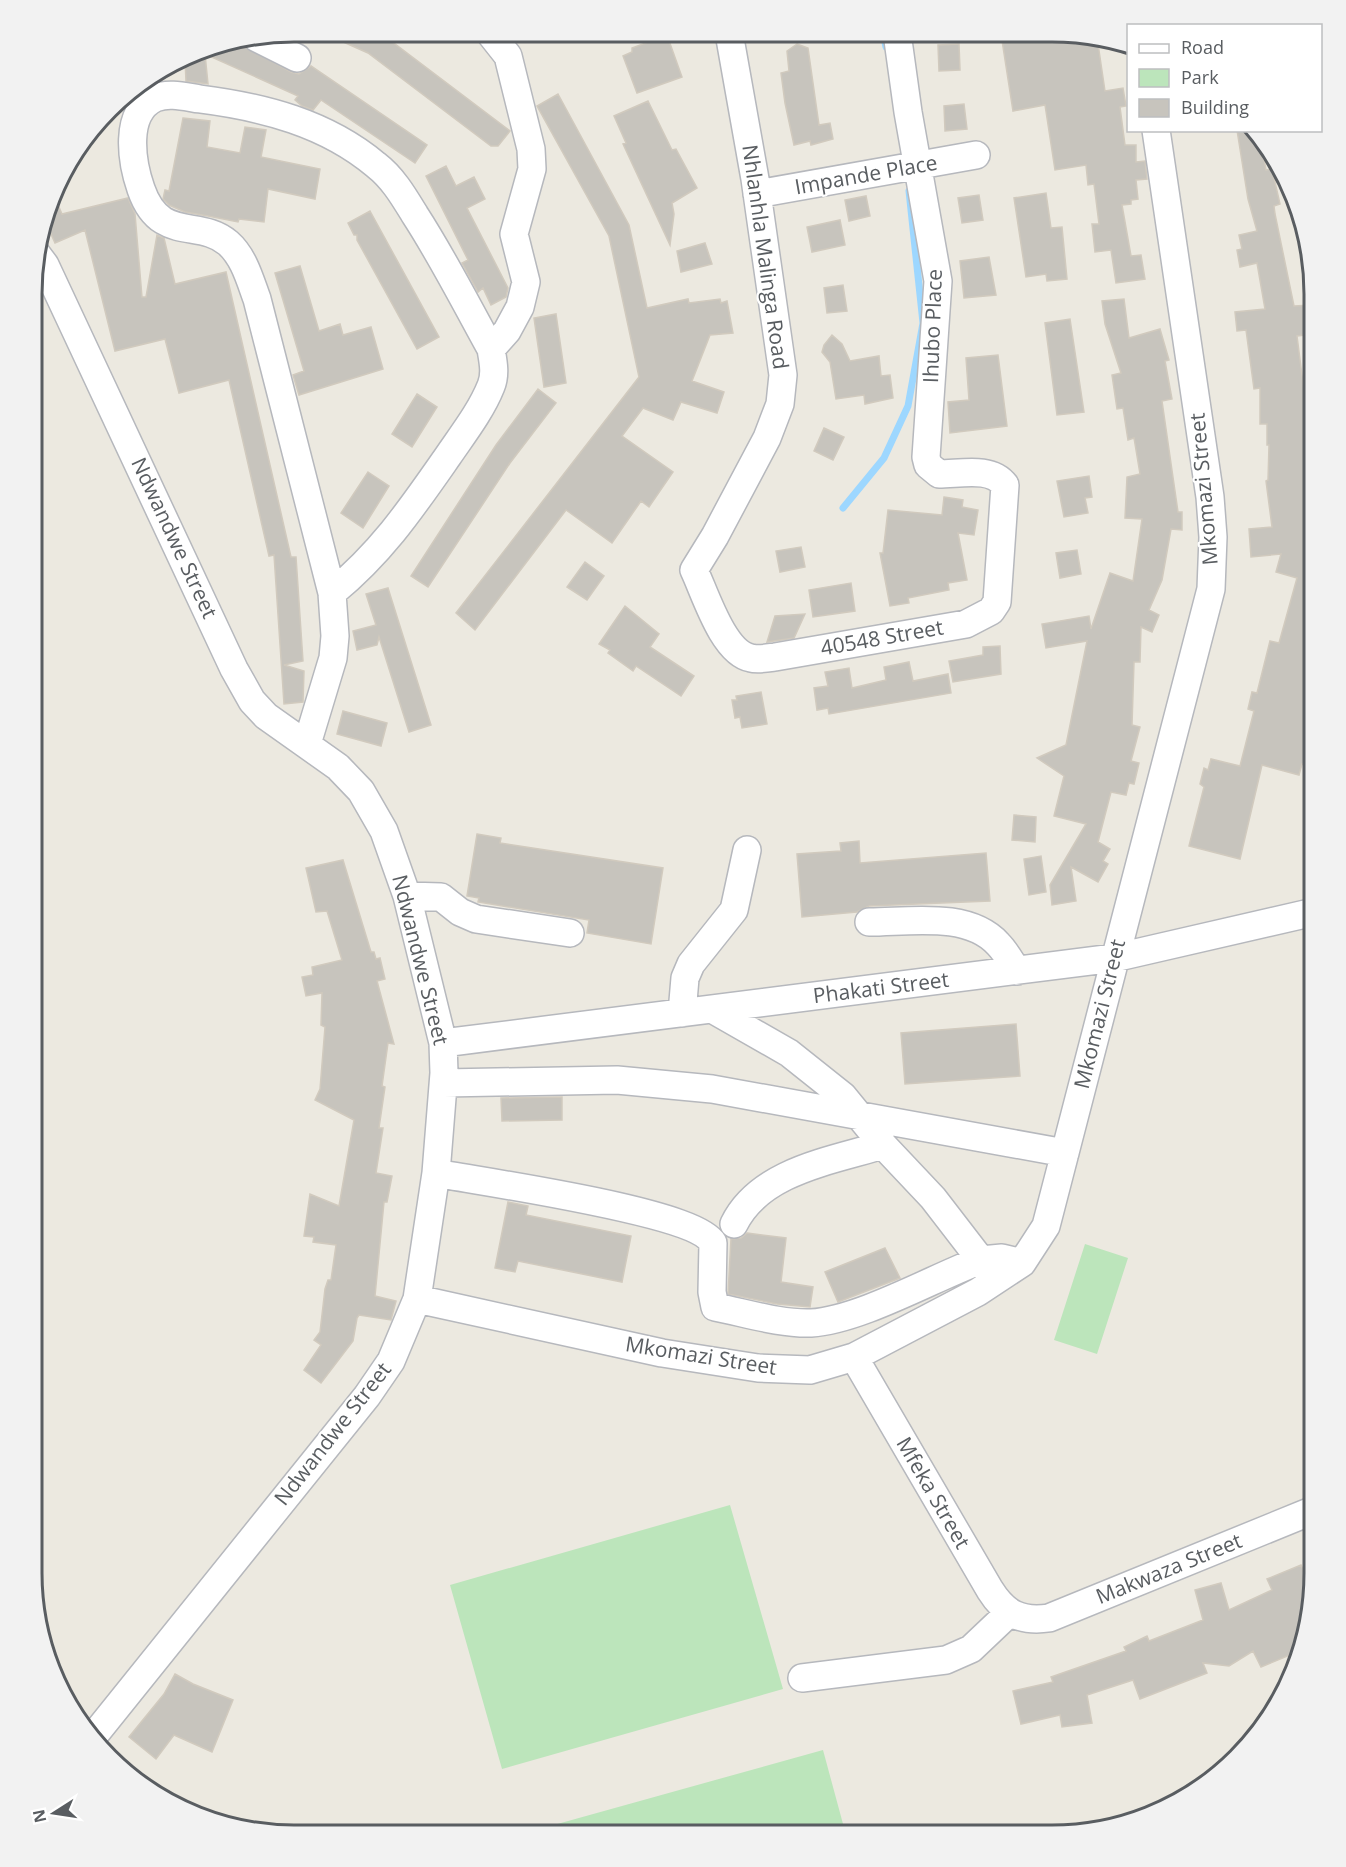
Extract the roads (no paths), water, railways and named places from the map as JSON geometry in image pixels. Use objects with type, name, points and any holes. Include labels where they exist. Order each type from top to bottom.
[{"type":"street","points":[[491,349],[507,331],[520,307],[526,282],[514,234],[532,169],[531,149],[508,56],[497,42]]},
{"type":"street","name":"Nhlanhla Malinga Road","points":[[694,570],[715,537],[767,438],[780,404],[783,375],[780,341],[757,194],[731,42]]},
{"type":"street","name":"Ihubo Place","points":[[898,42],[938,281],[926,457],[928,465],[939,474],[989,473],[999,477],[1005,485]]},
{"type":"street","points":[[268,44],[297,58]]},
{"type":"street","points":[[307,744],[333,658],[335,636],[332,593],[257,299],[245,267],[228,242],[213,235],[172,227],[153,209],[142,191],[133,144],[138,99],[153,99],[166,95],[247,105],[312,126],[377,165],[399,189],[419,221],[491,349],[494,365],[492,384],[473,419],[400,526],[365,566],[332,593]]},
{"type":"street","name":"Mkomazi Street","points":[[417,1299],[662,1353],[758,1368],[810,1370],[854,1357],[988,1270],[1023,1263],[1046,1226],[1114,958],[1204,622],[1213,567],[1210,497],[1156,132]]},
{"type":"street","name":"Impande Place","points":[[757,194],[976,155]]},
{"type":"street","name":"Ndwandwe Street","points":[[44,266],[252,701],[266,716],[338,766],[361,791],[384,831],[407,896],[443,1043],[444,1083],[436,1173],[417,1299],[391,1361],[367,1396],[98,1731]]},
{"type":"street","name":"40548 Street","points":[[694,570],[724,635],[736,651],[751,658],[775,657],[966,624],[991,611],[997,602],[1005,485]]},
{"type":"street","points":[[682,1013],[685,978],[691,964],[734,910],[747,850]]},
{"type":"street","points":[[407,896],[441,897],[460,912],[476,919],[570,933]]},
{"type":"street","name":"Phakati Street","points":[[443,1043],[1114,958],[1304,914]]},
{"type":"street","points":[[869,922],[941,921],[966,926],[985,933],[998,944],[1017,971]]},
{"type":"street","points":[[436,1173],[649,1212],[702,1232],[713,1243],[712,1301],[715,1307],[790,1321],[809,1323],[843,1317],[988,1270],[933,1198],[883,1145],[860,1115],[812,1069],[712,1009]]},
{"type":"street","points":[[444,1083],[561,1080],[648,1082],[712,1089],[1065,1153]]},
{"type":"street","points":[[734,1224],[749,1200],[768,1186],[818,1165],[883,1145]]},
{"type":"street","name":"Mfeka Street","points":[[854,1357],[990,1590],[1015,1616]]},
{"type":"street","name":"Makwaza Street","points":[[1015,1616],[1049,1618],[1304,1514]]},
{"type":"street","points":[[802,1678],[946,1660],[971,1649],[1015,1616]]},
{"type":"waterway","points":[[885,42],[886,47]]},
{"type":"waterway","points":[[843,508],[884,458],[908,406],[923,323],[909,191]]}]
